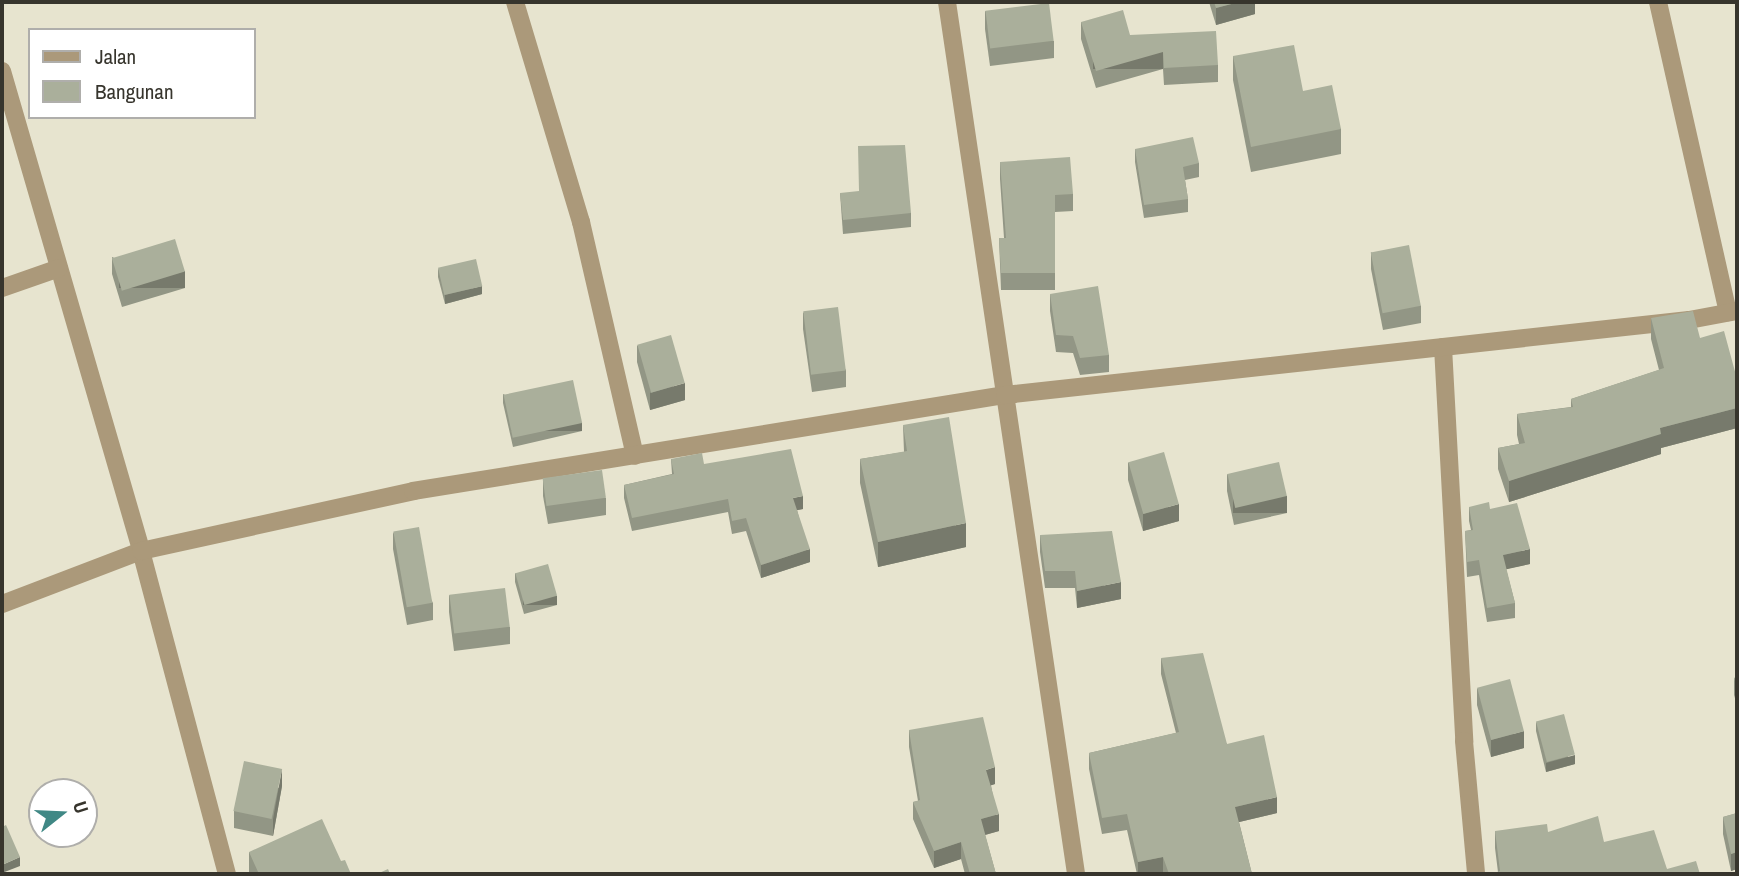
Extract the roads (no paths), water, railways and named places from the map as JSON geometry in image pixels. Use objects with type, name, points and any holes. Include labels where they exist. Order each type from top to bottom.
[{"type":"street","points":[[515,2],[581,222],[635,456]]},
{"type":"street","points":[[947,2],[1076,874]]},
{"type":"street","points":[[2,604],[141,551],[413,492],[1005,395],[1443,347],[1732,311],[1658,2]]},
{"type":"street","points":[[2,71],[141,551],[228,874]]},
{"type":"street","points":[[2,288],[59,268]]},
{"type":"street","points":[[1443,347],[1464,741],[1476,874]]}]
